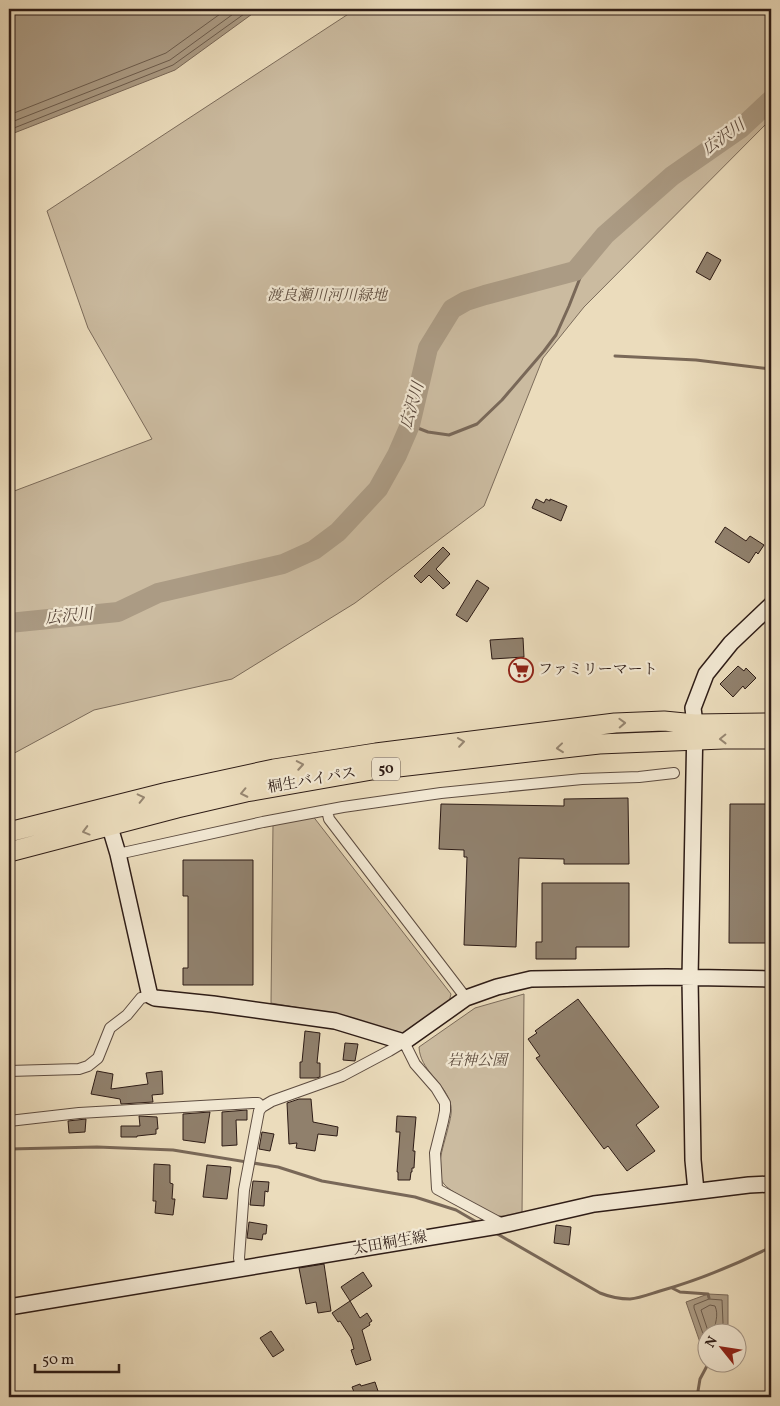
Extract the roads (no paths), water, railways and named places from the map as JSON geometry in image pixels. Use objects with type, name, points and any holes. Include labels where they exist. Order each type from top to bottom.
[{"type":"highway","name":"桐生バイパス","points":[[9,832],[168,792],[274,770],[359,755],[614,723],[664,721],[694,732],[771,739]]},
{"type":"highway","name":"桐生バイパス","points":[[9,852],[109,824],[246,792],[372,770],[771,723]]},
{"type":"street","points":[[696,1191],[692,1160],[690,978],[693,708],[706,674],[731,643],[771,605]]},
{"type":"street","points":[[118,854],[263,822],[327,810],[441,793],[582,779],[639,777],[674,773]]},
{"type":"street","points":[[327,810],[329,819],[466,998]]},
{"type":"street","points":[[109,824],[118,854],[151,996]]},
{"type":"street","points":[[241,1268],[239,1258],[240,1240],[248,1163],[258,1116],[262,1107],[291,1093],[342,1076],[404,1042],[466,998],[497,987],[531,979],[771,979]]},
{"type":"street","points":[[9,1071],[79,1069],[88,1066],[98,1058],[110,1028],[127,1015],[141,998],[151,996],[335,1020],[404,1042],[415,1064],[436,1088],[445,1103],[444,1121],[435,1152],[437,1189],[501,1226]]},
{"type":"street","points":[[9,1122],[79,1113],[197,1106],[258,1103],[262,1107]]},
{"type":"street","name":"太田桐生線","points":[[9,1308],[501,1226],[594,1204],[771,1184]]},
{"type":"water","points":[[9,9],[259,9],[175,70],[9,135]]},
{"type":"water","points":[[708,1294],[728,1295],[728,1324],[698,1324],[698,1337],[686,1302]]},
{"type":"waterway","name":"広沢川","points":[[9,623],[118,612],[158,593],[283,564],[314,550],[338,532],[378,489],[397,455],[410,425],[428,348],[452,309],[466,301],[485,295],[575,271],[605,235],[672,176],[741,128],[771,100]]},
{"type":"waterway","points":[[410,425],[428,432],[449,435],[477,424],[502,400],[556,335],[589,255]]},
{"type":"waterway","points":[[615,356],[696,360],[771,369]]},
{"type":"waterway","points":[[9,1149],[97,1147],[173,1150],[278,1167],[322,1181],[415,1197],[456,1210],[480,1224]]},
{"type":"waterway","points":[[494,1232],[600,1293],[626,1299],[641,1297],[689,1282],[771,1247]]},
{"type":"waterway","points":[[672,1288],[680,1292],[708,1294],[709,1298]]},
{"type":"waterway","points":[[697,1397],[703,1374]]},
{"type":"place","name":"ファミリーマート","points":[[521,670]]},
{"type":"park label","name":"渡良瀬川河川緑地","points":[[327,296]]},
{"type":"park label","name":"岩神公園","points":[[477,1061]]}]
